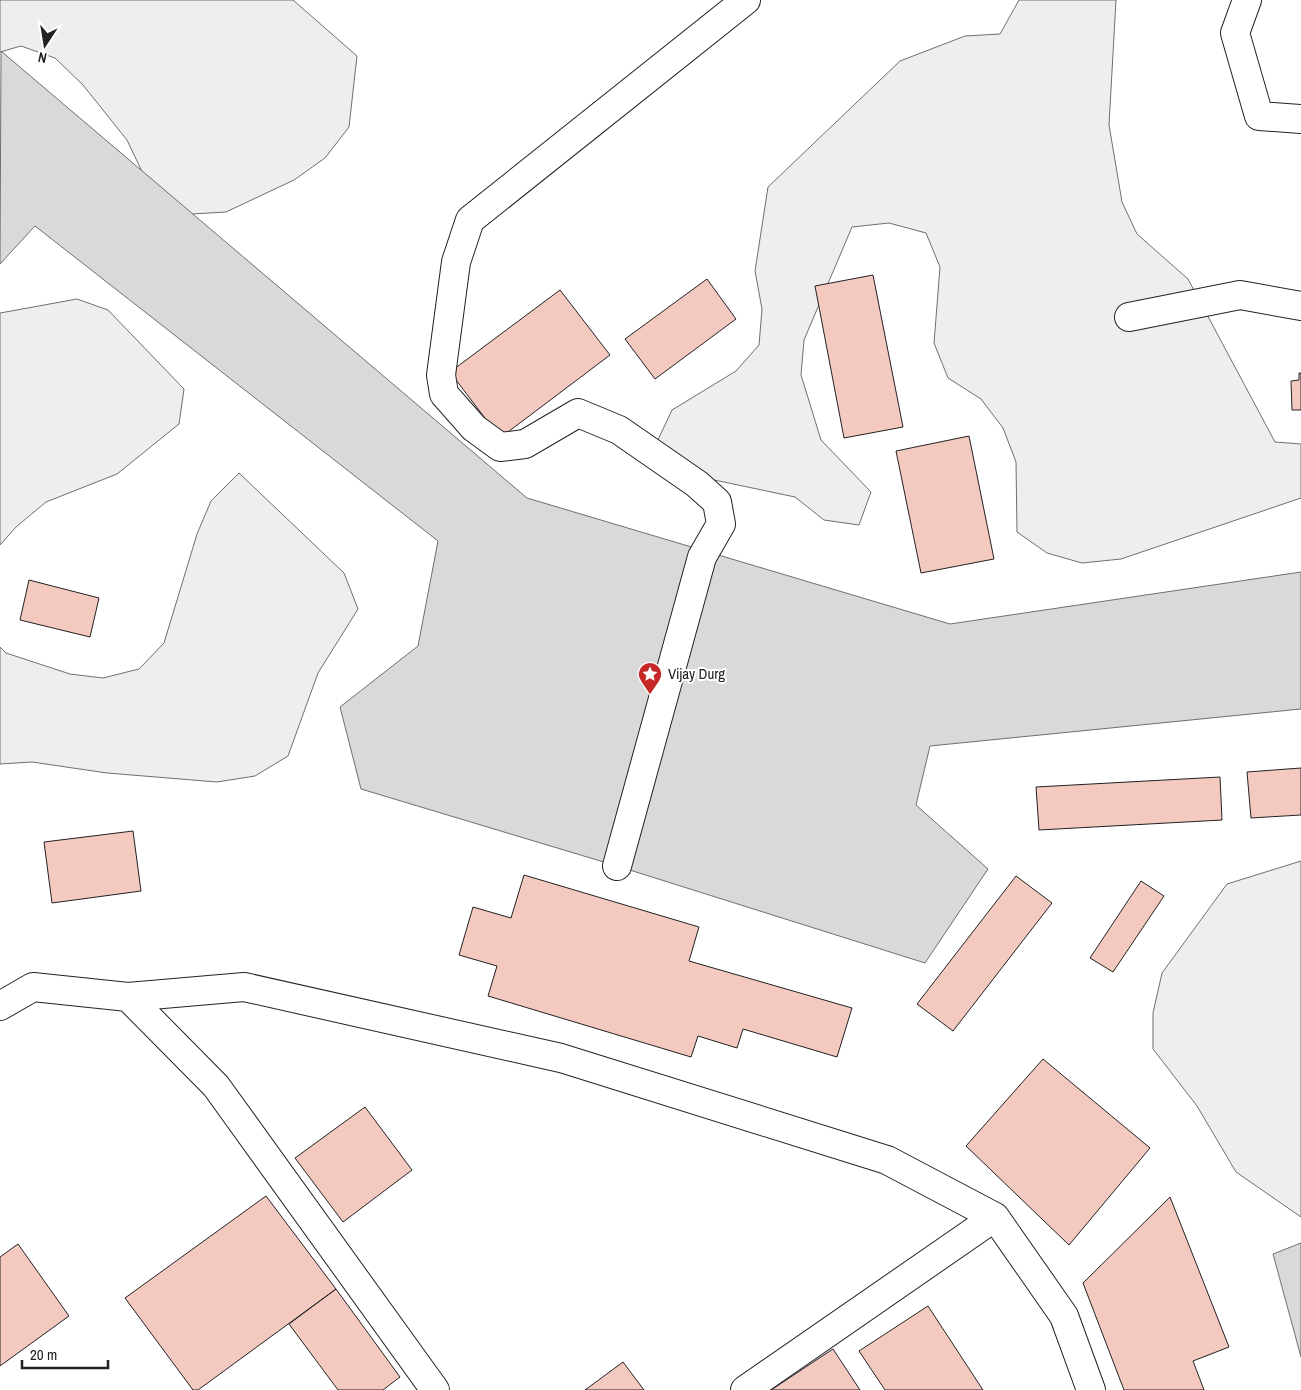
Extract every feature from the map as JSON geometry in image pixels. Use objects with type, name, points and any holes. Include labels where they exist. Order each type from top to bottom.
[{"type":"lane","points":[[617,866],[702,556],[722,524],[717,502],[697,484],[619,430],[578,413],[525,444],[500,447],[474,428],[444,394],[441,376],[456,262],[470,220],[746,0]]},
{"type":"lane","points":[[1247,0],[1235,33],[1259,116],[1301,118]]},
{"type":"lane","points":[[1129,317],[1240,295],[1301,306]]},
{"type":"lane","points":[[0,1006],[32,987],[128,997],[244,987],[561,1058],[887,1160],[995,1216],[1064,1316],[1092,1390]]},
{"type":"lane","points":[[128,997],[216,1086],[435,1390]]},
{"type":"lane","points":[[745,1390],[995,1216]]},
{"type":"shaded area","points":[[0,0],[293,0],[357,56],[349,127],[325,158],[294,180],[226,212],[192,214],[158,205],[127,140],[83,85],[55,58],[21,46],[0,52]]},
{"type":"shaded area","points":[[1019,0],[1116,0],[1109,125],[1122,202],[1137,234],[1188,279],[1275,442],[1301,444],[1301,498],[1121,559],[1082,563],[1047,553],[1017,532],[1016,462],[1003,428],[981,399],[948,378],[934,343],[940,267],[926,233],[889,223],[852,227],[804,340],[801,375],[821,440],[871,492],[859,525],[824,520],[795,497],[681,473],[655,446],[672,410],[736,371],[759,345],[762,309],[755,271],[768,187],[900,61],[965,36],[1000,34]]},
{"type":"shaded area","points":[[1,51],[527,498],[950,624],[1301,572],[1301,709],[930,746],[916,805],[988,869],[925,963],[617,866],[361,789],[340,707],[418,646],[438,541],[35,226],[0,264]]},
{"type":"shaded area","points":[[77,299],[108,310],[184,389],[179,424],[117,474],[46,502],[16,527],[0,545],[0,313]]},
{"type":"shaded area","points":[[239,473],[344,573],[358,609],[318,673],[288,756],[255,776],[217,782],[107,773],[32,762],[0,764],[0,647],[6,653],[70,674],[103,678],[139,669],[164,643],[197,534],[211,501]]},
{"type":"shaded area","points":[[1301,861],[1301,1217],[1236,1172],[1197,1106],[1153,1049],[1153,1013],[1162,973],[1227,884]]},
{"type":"shaded area","points":[[1301,1243],[1301,1357],[1273,1254]]},
{"type":"building","points":[[873,275],[903,427],[844,438],[815,286]]},
{"type":"building","points":[[707,279],[736,319],[655,379],[625,339]]},
{"type":"building","points":[[560,290],[610,355],[500,438],[450,372]]},
{"type":"building","points":[[1299,373],[1301,373],[1301,410],[1292,410],[1291,381],[1299,380]]},
{"type":"building","points":[[969,436],[994,559],[921,573],[896,451]]},
{"type":"building","points":[[29,580],[99,598],[90,637],[20,620]]},
{"type":"building","points":[[1301,768],[1301,815],[1251,818],[1247,772]]},
{"type":"building","points":[[1220,777],[1222,820],[1039,830],[1036,787]]},
{"type":"building","points":[[133,831],[141,891],[52,903],[44,842]]},
{"type":"building","points":[[524,875],[699,927],[689,961],[852,1008],[837,1057],[743,1029],[737,1048],[698,1036],[691,1057],[488,996],[497,966],[459,955],[473,907],[511,918]]},
{"type":"building","points":[[1016,876],[1052,903],[953,1031],[917,1004]]},
{"type":"building","points":[[1141,881],[1164,896],[1113,972],[1090,958]]},
{"type":"building","points":[[1043,1059],[1150,1148],[1069,1245],[966,1146]]},
{"type":"building","points":[[365,1107],[412,1170],[343,1222],[295,1158]]},
{"type":"building","points":[[266,1196],[336,1289],[198,1390],[193,1390],[125,1298]]},
{"type":"building","points":[[1170,1197],[1229,1347],[1193,1361],[1204,1390],[1124,1390],[1083,1283]]},
{"type":"building","points":[[18,1244],[69,1316],[0,1366],[0,1257]]},
{"type":"building","points":[[336,1289],[400,1377],[383,1390],[338,1390],[289,1324]]},
{"type":"building","points":[[928,1306],[983,1390],[885,1390],[859,1351]]},
{"type":"building","points":[[833,1349],[860,1390],[771,1390]]},
{"type":"building","points":[[623,1362],[644,1390],[585,1390]]},
{"type":"place","name":"Vijay Durg","points":[[650,695]]}]
